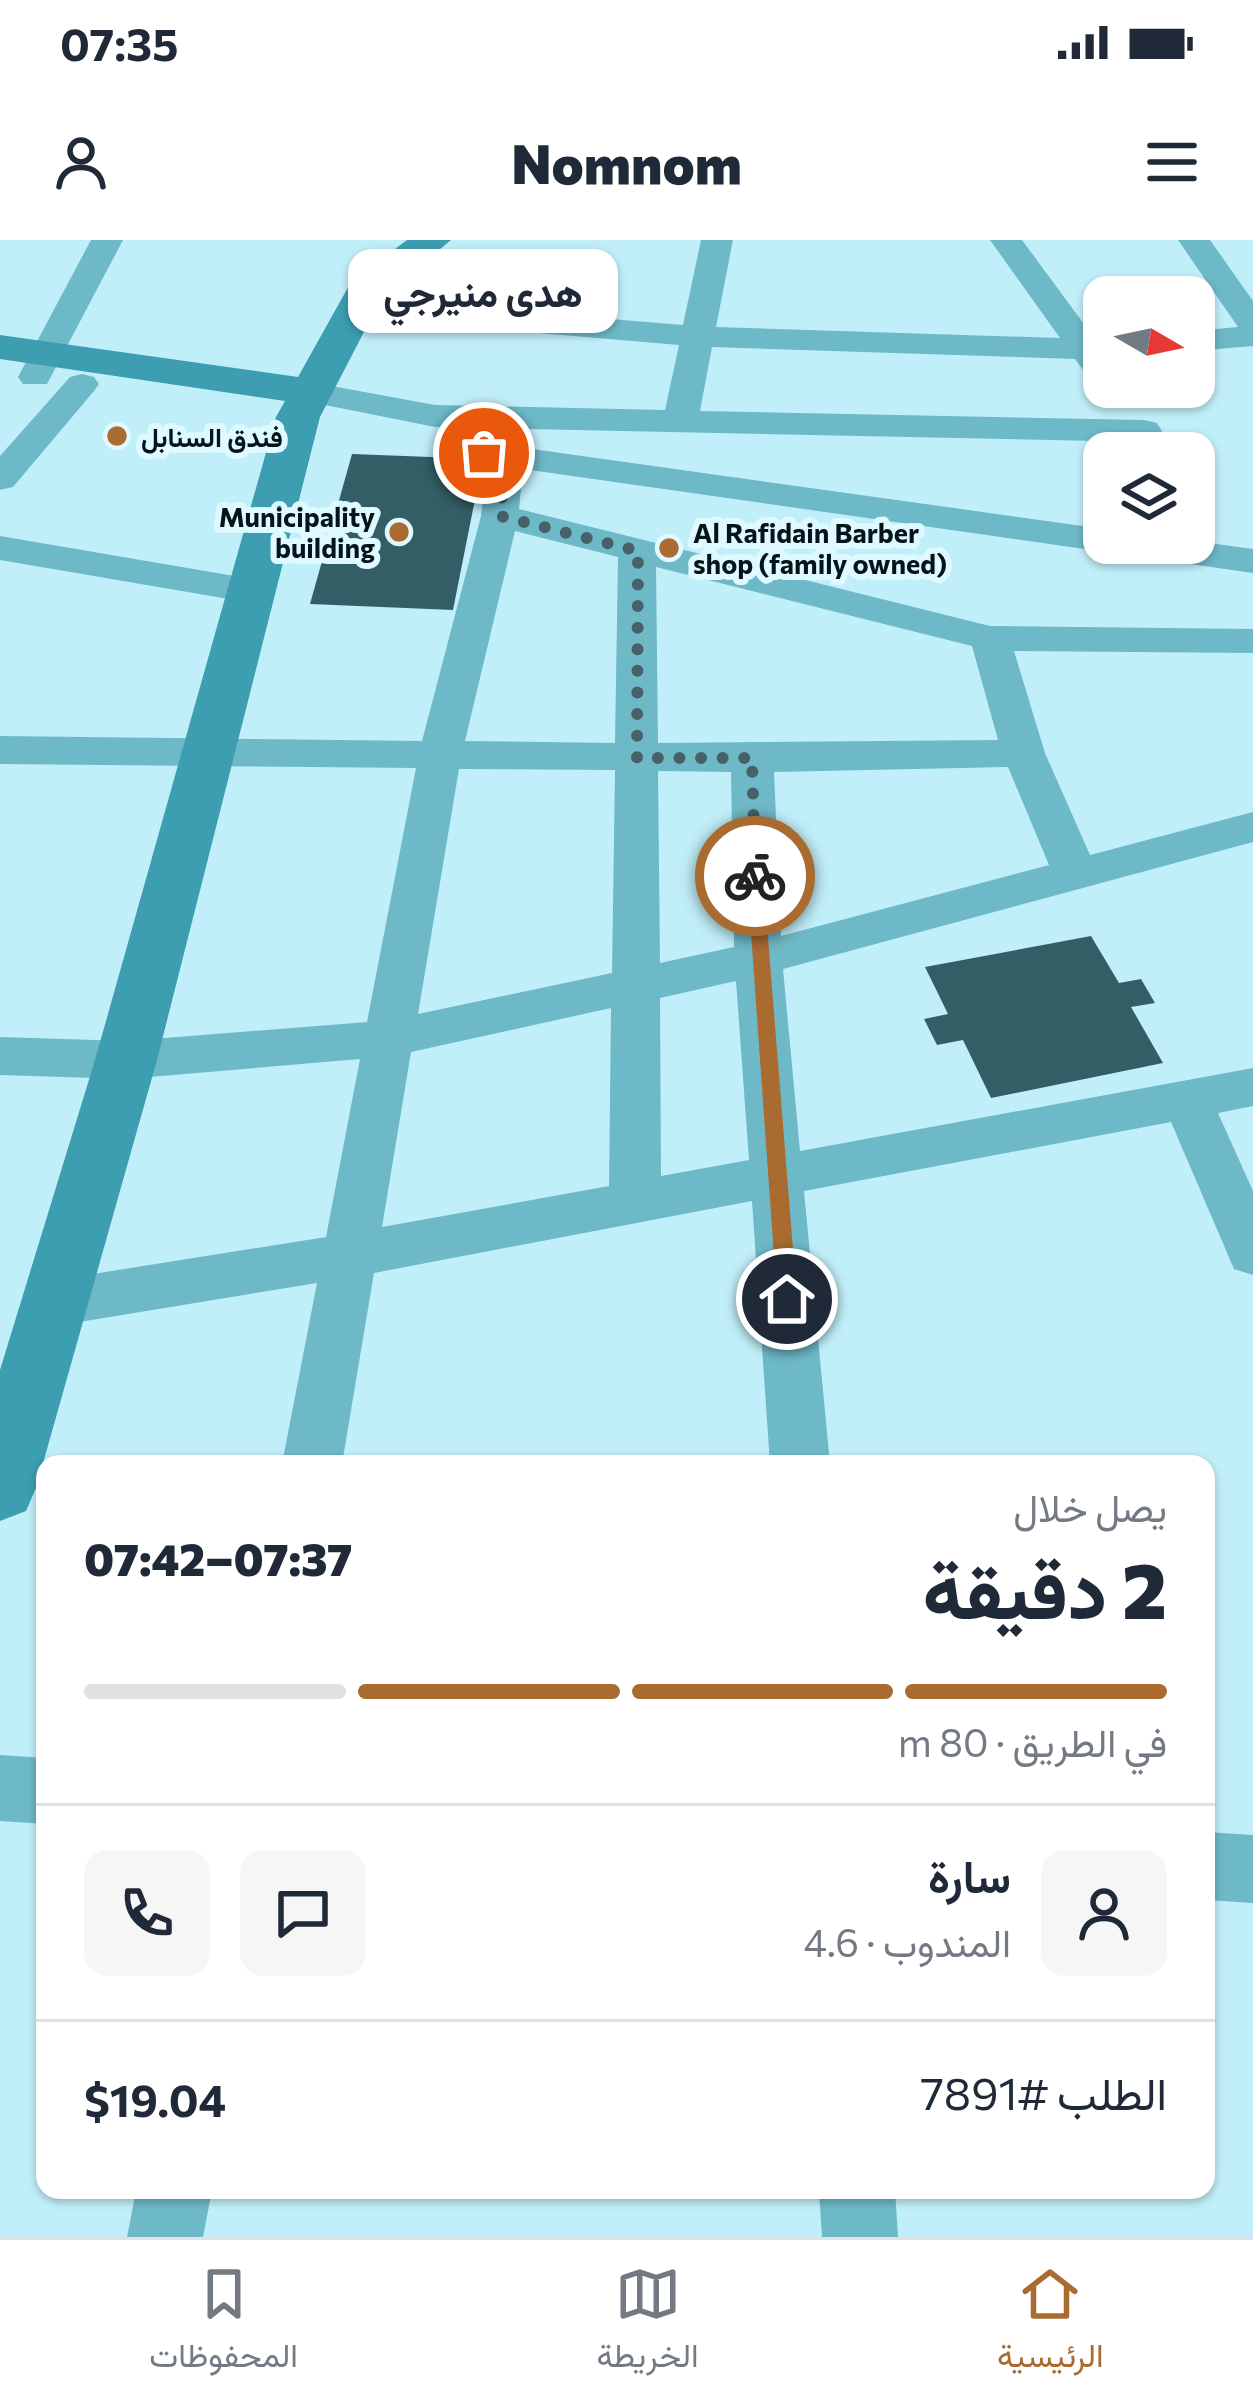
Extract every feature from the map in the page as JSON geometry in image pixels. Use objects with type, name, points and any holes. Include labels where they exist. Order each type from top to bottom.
[{"type":"street","points":[[28,368],[107,240]]},
{"type":"street","points":[[0,1488],[126,1060],[304,405],[365,290],[432,240]]},
{"type":"street","points":[[680,421],[717,240]]},
{"type":"street","points":[[1006,240],[1083,340]]},
{"type":"street","points":[[1194,240],[1253,325]]},
{"type":"street","points":[[365,290],[515,321],[1083,358]]},
{"type":"street","points":[[1215,339],[1253,336]]},
{"type":"street","points":[[0,347],[28,368],[82,384],[304,405]]},
{"type":"street","points":[[28,368],[304,405],[364,434],[508,436],[680,421],[1083,439]]},
{"type":"street","points":[[0,479],[82,384]]},
{"type":"street","points":[[314,1455],[440,756],[500,516],[508,436]]},
{"type":"street","points":[[508,436],[1083,536]]},
{"type":"street","points":[[500,516],[990,638],[1253,641]]},
{"type":"street","points":[[1215,536],[1236,558],[1253,606]]},
{"type":"street","points":[[0,548],[252,591]]},
{"type":"street","points":[[635,1202],[638,551]]},
{"type":"street","points":[[990,638],[1023,753],[1076,874]]},
{"type":"street","points":[[0,750],[637,758],[1023,753]]},
{"type":"street","points":[[752,758],[758,959],[799,1455]]},
{"type":"street","points":[[0,1056],[126,1060],[392,1038],[758,959],[1253,827]]},
{"type":"street","points":[[55,1303],[351,1255],[1253,1087]]},
{"type":"street","points":[[1186,1099],[1253,1253]]},
{"type":"street","points":[[0,1788],[36,1790]]},
{"type":"street","points":[[1215,1867],[1253,1869]]},
{"type":"street","points":[[165,2237],[172,2199]]},
{"type":"street","points":[[858,2199],[860,2237]]},
{"type":"building","name":"Municipality building","points":[[352,454],[483,459],[453,610],[310,604]]},
{"type":"building","points":[[1091,936],[1119,983],[1141,979],[1155,1003],[1131,1007],[1163,1063],[991,1098],[963,1040],[937,1045],[924,1019],[948,1014],[925,967]]},
{"type":"way so far","points":[[484,453],[506,455],[500,516],[638,551],[637,758],[752,758],[755,876]]},
{"type":"place","name":"فندق السنابل","points":[[117,436]]},
{"type":"place","name":"هدى منيرجي","points":[[484,453]]},
{"type":"place","name":"Municipality building","points":[[399,532]]},
{"type":"place","name":"Al Rafidain Barber shop (family owned)","points":[[669,548]]},
{"type":"route","points":[[755,876],[787,1299]]}]
